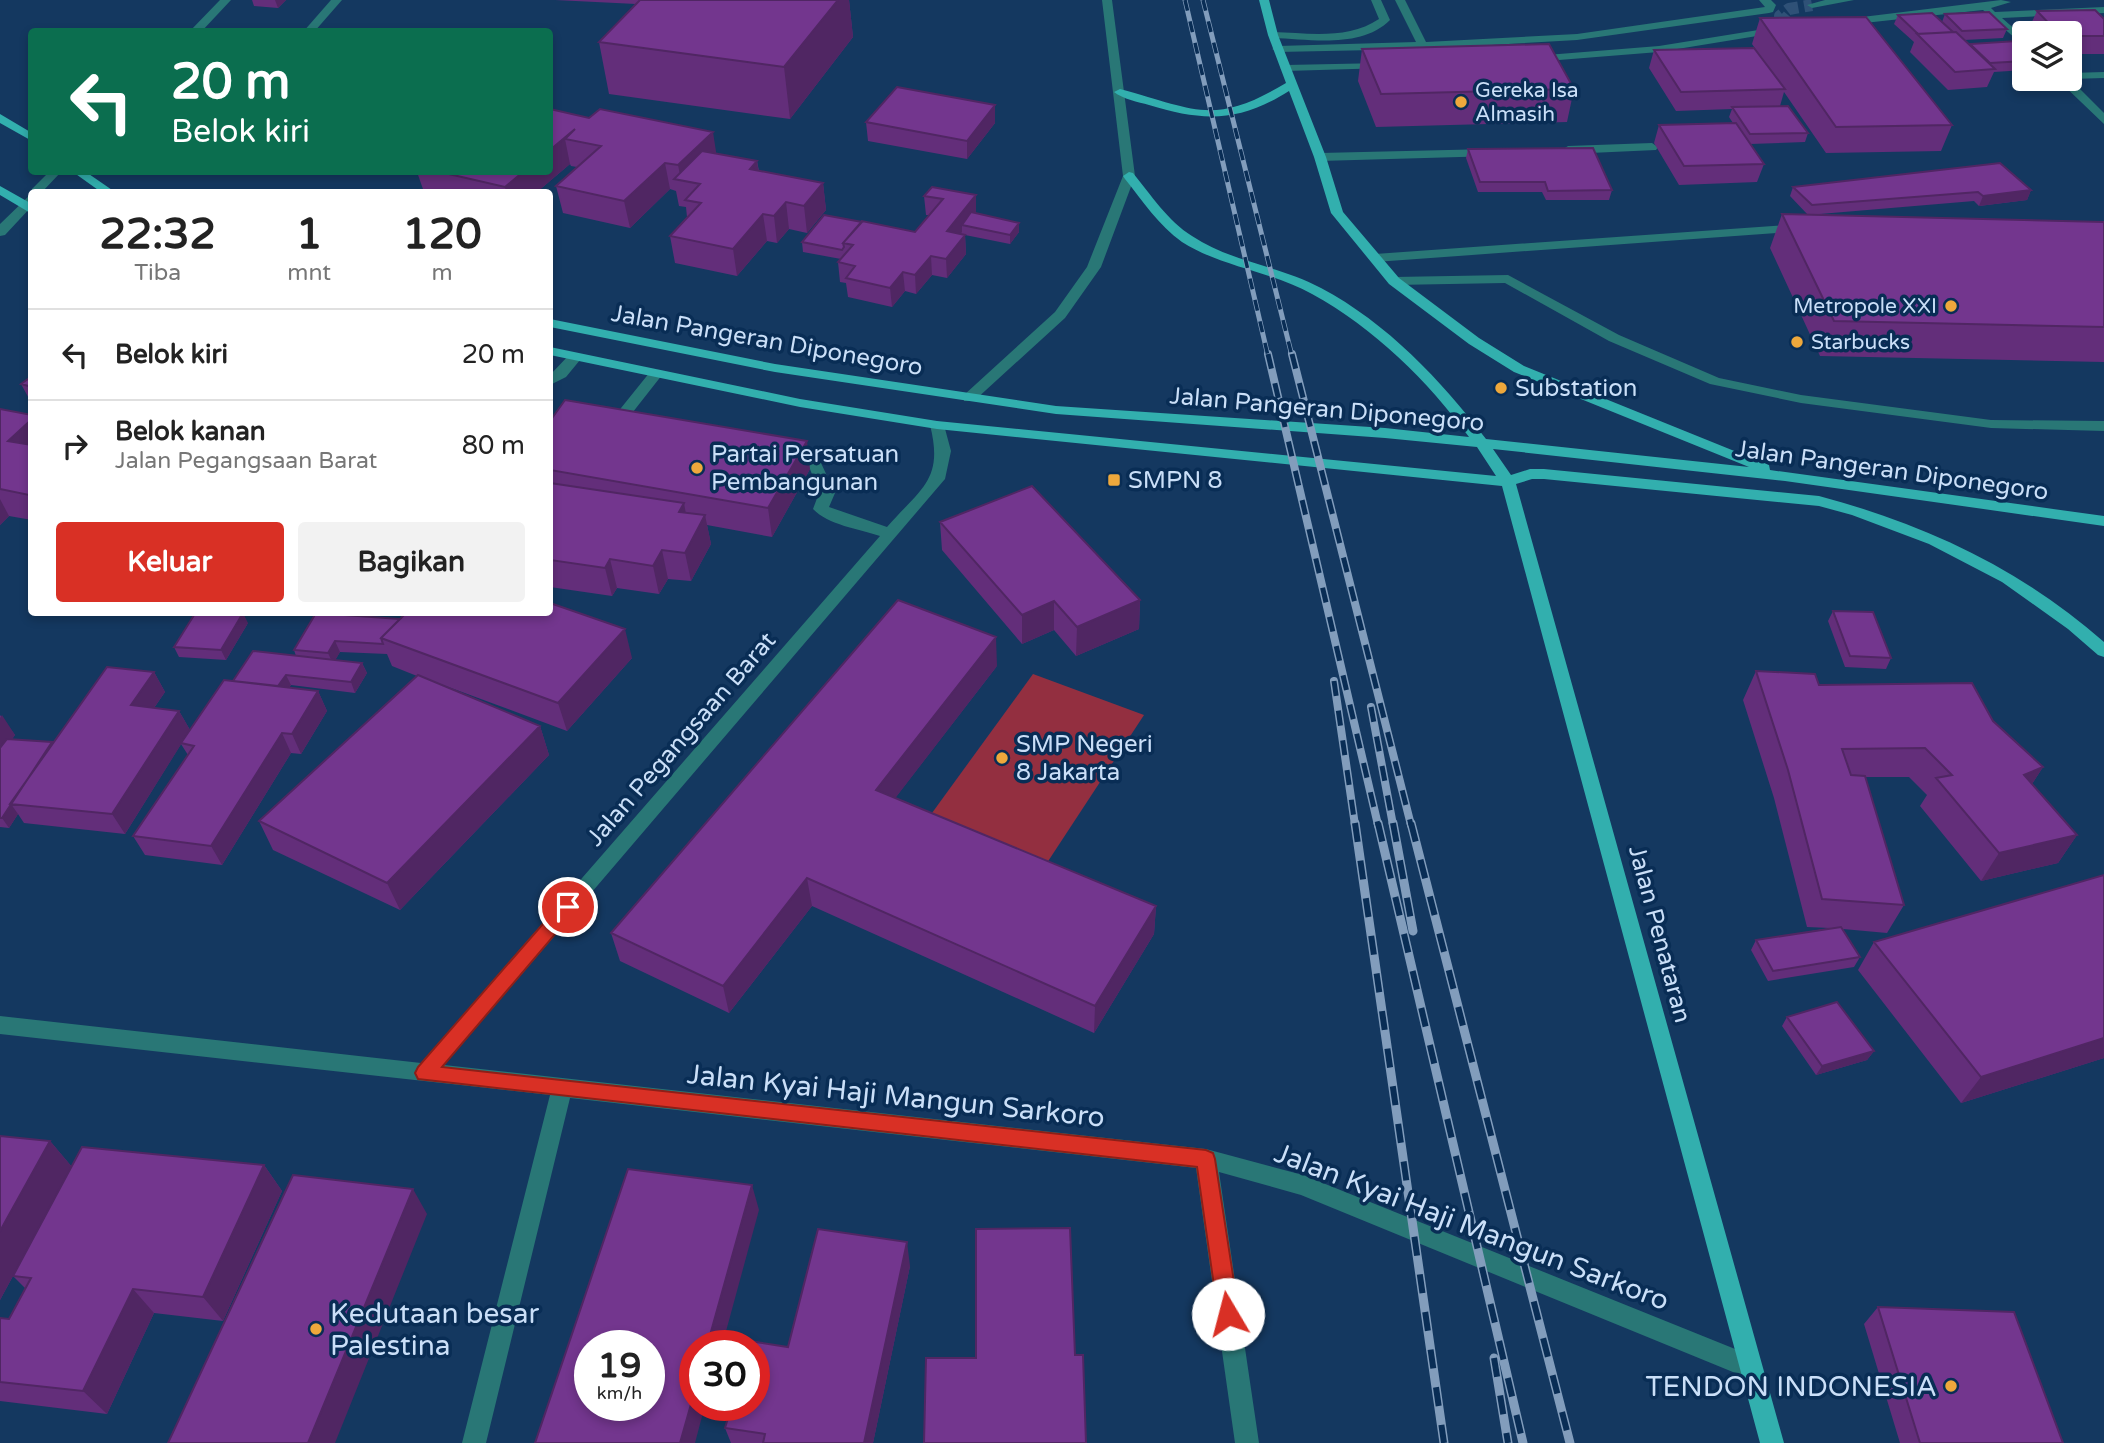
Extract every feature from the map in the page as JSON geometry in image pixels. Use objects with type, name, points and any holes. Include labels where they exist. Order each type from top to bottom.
[{"type":"main road","points":[[1264,0],[1278,50],[1320,157],[1337,212],[1395,281],[1474,341],[1519,369],[1785,476],[1847,509],[1979,560],[2084,632],[2103,649]]},
{"type":"main road","points":[[1120,92],[1174,110],[1216,113],[1248,109],[1293,84]]},
{"type":"main road","points":[[0,118],[28,136]]},
{"type":"main road","points":[[84,175],[104,189]]},
{"type":"main road","name":"Jalan Penataran","points":[[1129,176],[1171,226],[1190,240],[1315,290],[1388,338],[1484,444],[1508,482],[1772,1443]]},
{"type":"main road","points":[[0,190],[28,204]]},
{"type":"main road","name":"Jalan Pangeran Diponegoro","points":[[553,324],[775,368],[1056,410],[1385,433],[1785,476],[2104,521]]},
{"type":"main road","points":[[575,357],[595,333]]},
{"type":"main road","name":"Jalan Pangeran Diponegoro","points":[[553,352],[655,375],[937,425],[1508,482],[1531,474],[1544,474],[1814,500],[1847,509]]},
{"type":"street","points":[[198,28],[226,0]]},
{"type":"street","points":[[312,28],[337,0]]},
{"type":"street","points":[[968,398],[1060,315],[1094,267],[1129,176],[1107,0]]},
{"type":"street","points":[[1273,35],[1340,35],[1375,29],[1385,20],[1377,0]]},
{"type":"street","points":[[1400,0],[1423,46]]},
{"type":"street","points":[[1278,50],[1423,46],[1577,37],[1769,10],[1771,5],[1764,0]]},
{"type":"street","points":[[1812,5],[1849,0]]},
{"type":"street","points":[[1988,11],[2006,2]]},
{"type":"street","points":[[1833,23],[1988,11],[2104,10]]},
{"type":"street","points":[[1988,11],[2012,32]]},
{"type":"street","points":[[1517,60],[1659,49],[1793,28]]},
{"type":"street","points":[[1286,68],[1397,66]]},
{"type":"street","points":[[2082,76],[2104,75]]},
{"type":"street","points":[[2075,91],[2104,120]]},
{"type":"street","points":[[1552,151],[1652,147]]},
{"type":"street","points":[[1320,157],[1501,153]]},
{"type":"street","points":[[39,189],[52,175]]},
{"type":"street","points":[[0,232],[28,206]]},
{"type":"street","points":[[1395,281],[1498,264],[1812,228]]},
{"type":"street","points":[[1376,258],[1498,264],[1614,338],[1715,381],[1801,399],[1991,424],[2104,425]]},
{"type":"street","points":[[553,379],[575,357]]},
{"type":"street","points":[[643,433],[620,425],[622,416],[655,375]]},
{"type":"street","name":"Jalan Pegangsaan Barat","points":[[425,1073],[940,476],[944,451],[937,425]]},
{"type":"street","points":[[771,455],[816,466],[827,493],[821,509],[836,517],[891,534]]},
{"type":"street","name":"Jalan Kyai Haji Mangun Sarkoro","points":[[0,1025],[1206,1159],[1303,1185],[1750,1367]]},
{"type":"street","points":[[474,1443],[562,1088]]},
{"type":"street","points":[[1206,1159],[1247,1443]]},
{"type":"shaded area","points":[[1033,674],[1144,715],[1041,872],[924,824]]},
{"type":"building","points":[[640,0],[838,0],[784,67],[599,42]]},
{"type":"building","points":[[2095,10],[2104,19],[2104,36],[2082,36],[2082,21],[2047,21],[2037,11]]},
{"type":"building","points":[[1989,12],[2007,29],[1962,31],[1945,14]]},
{"type":"building","points":[[1932,13],[1953,32],[1918,34],[1898,15]]},
{"type":"building","points":[[1866,17],[1952,125],[1836,127],[1760,18]]},
{"type":"building","points":[[1956,32],[1995,69],[1955,72],[1917,34]]},
{"type":"building","points":[[2012,41],[2012,62],[1990,63],[1970,44]]},
{"type":"building","points":[[1549,44],[1574,89],[1381,94],[1362,49]]},
{"type":"building","points":[[1754,48],[1785,89],[1681,92],[1654,50]]},
{"type":"building","points":[[897,87],[995,105],[967,141],[866,122]]},
{"type":"building","points":[[1788,106],[1808,133],[1750,134],[1732,107]]},
{"type":"building","points":[[600,109],[713,132],[678,165],[665,163],[624,201],[556,186],[601,146],[565,139],[575,129],[553,147],[553,110],[589,118]]},
{"type":"building","points":[[1736,123],[1764,164],[1684,166],[1659,125]]},
{"type":"building","points":[[1593,148],[1612,190],[1548,191],[1545,182],[1480,182],[1468,149]]},
{"type":"building","points":[[702,151],[757,161],[750,169],[823,183],[804,206],[786,202],[774,216],[763,214],[733,249],[670,236],[701,203],[685,200],[700,184],[674,179]]},
{"type":"building","points":[[2000,163],[2031,190],[1983,196],[1978,192],[1812,205],[1793,187]]},
{"type":"building","points":[[453,175],[519,175],[505,187]]},
{"type":"building","points":[[932,187],[976,195],[947,231],[965,235],[946,259],[931,256],[915,275],[903,272],[890,288],[846,278],[855,266],[838,262],[853,245],[843,243],[862,221],[915,232],[943,199],[924,196]]},
{"type":"building","points":[[971,212],[1019,223],[1010,235],[962,225]]},
{"type":"building","name":"Metropole XXI","points":[[1782,214],[2104,222],[2104,327],[1834,321]]},
{"type":"building","points":[[824,215],[862,222],[843,243],[842,250],[802,242]]},
{"type":"building","points":[[565,400],[807,441],[768,508],[553,471],[553,417]]},
{"type":"building","points":[[0,409],[28,414],[28,423],[8,441],[28,444],[28,495],[0,489]]},
{"type":"building","points":[[553,483],[684,503],[679,512],[705,515],[685,553],[662,550],[653,566],[610,559],[605,568],[553,560]]},
{"type":"building","points":[[1032,486],[1140,600],[1077,627],[1054,601],[1022,615],[940,522]]},
{"type":"building","points":[[898,600],[996,637],[876,790],[1156,906],[1095,1006],[807,878],[723,986],[611,933]]},
{"type":"building","points":[[553,604],[625,629],[558,703],[381,638],[403,616],[553,616]]},
{"type":"building","points":[[1833,611],[1873,612],[1891,658],[1850,656]]},
{"type":"building","points":[[193,616],[241,616],[221,650],[174,647]]},
{"type":"building","points":[[314,616],[400,619],[381,638],[383,644],[335,641],[328,653],[294,650]]},
{"type":"building","points":[[253,651],[362,663],[351,682],[286,675],[278,686],[233,681]]},
{"type":"building","points":[[107,667],[154,672],[131,705],[179,711],[112,814],[10,804]]},
{"type":"building","points":[[1756,671],[1815,674],[1819,685],[1972,683],[1993,721],[2043,767],[2024,775],[2077,835],[1999,853],[1936,778],[1952,775],[1925,748],[1842,749],[1851,775],[1865,776],[1904,905],[1822,899],[1788,770]]},
{"type":"building","points":[[418,675],[540,726],[387,883],[259,821]]},
{"type":"building","points":[[224,680],[318,691],[292,734],[282,733],[211,846],[133,836],[194,746],[181,743]]},
{"type":"building","points":[[7,739],[52,742],[0,818],[0,748]]},
{"type":"building","points":[[2104,875],[2104,1038],[1981,1077],[1874,942]]},
{"type":"building","points":[[1841,927],[1860,957],[1773,971],[1756,940]]},
{"type":"building","points":[[1837,1002],[1874,1051],[1822,1066],[1787,1017]]},
{"type":"building","points":[[0,1136],[50,1141],[0,1231]]},
{"type":"building","points":[[82,1147],[264,1165],[203,1297],[133,1289],[83,1391],[0,1382],[0,1318],[9,1319],[31,1278],[13,1276]]},
{"type":"building","points":[[628,1169],[752,1185],[711,1330],[679,1330],[679,1421],[686,1421],[680,1443],[535,1443]]},
{"type":"building","name":"Kedutaan besar Palestina","points":[[293,1175],[413,1189],[308,1443],[168,1443]]},
{"type":"building","points":[[1070,1228],[1075,1355],[1083,1355],[1086,1443],[924,1443],[926,1358],[976,1358],[976,1229]]},
{"type":"building","points":[[818,1229],[907,1242],[864,1443],[763,1443],[765,1434],[725,1428],[727,1421],[770,1421],[770,1344],[788,1347]]},
{"type":"building","name":"TENDON INDONESIA","points":[[1878,1307],[2014,1312],[2063,1443],[1920,1443]]},
{"type":"tunnel","points":[[1787,22],[1780,16],[1789,9],[1812,5]]},
{"type":"railway","points":[[1185,0],[1268,356]]},
{"type":"railway","points":[[1203,0],[1292,356]]},
{"type":"railway","points":[[1268,354],[1378,825]]},
{"type":"railway","points":[[1292,354],[1411,825]]},
{"type":"railway","points":[[1334,681],[1355,825]]},
{"type":"railway","points":[[1371,707],[1393,825]]},
{"type":"railway","points":[[1355,823],[1444,1443]]},
{"type":"railway","points":[[1378,823],[1523,1443]]},
{"type":"railway","points":[[1393,823],[1413,931]]},
{"type":"railway","points":[[1411,823],[1570,1443]]},
{"type":"railway","points":[[1494,1358],[1508,1443]]},
{"type":"place","name":"Gereka Isa Almasih","points":[[1461,102]]},
{"type":"place","name":"Metropole XXI","points":[[1951,306]]},
{"type":"place","name":"Starbucks","points":[[1797,342]]},
{"type":"place","name":"Substation","points":[[1501,388]]},
{"type":"place","name":"Partai Persatuan Pembangunan","points":[[697,468]]},
{"type":"place","name":"SMPN 8","points":[[1114,480]]},
{"type":"place","name":"SMP Negeri 8 Jakarta","points":[[1002,758]]},
{"type":"place","name":"Kedutaan besar Palestina","points":[[316,1329]]},
{"type":"place","name":"TENDON INDONESIA","points":[[1951,1386]]},
{"type":"route","points":[[568,907],[425,1073],[1206,1159],[1228,1314]]}]
